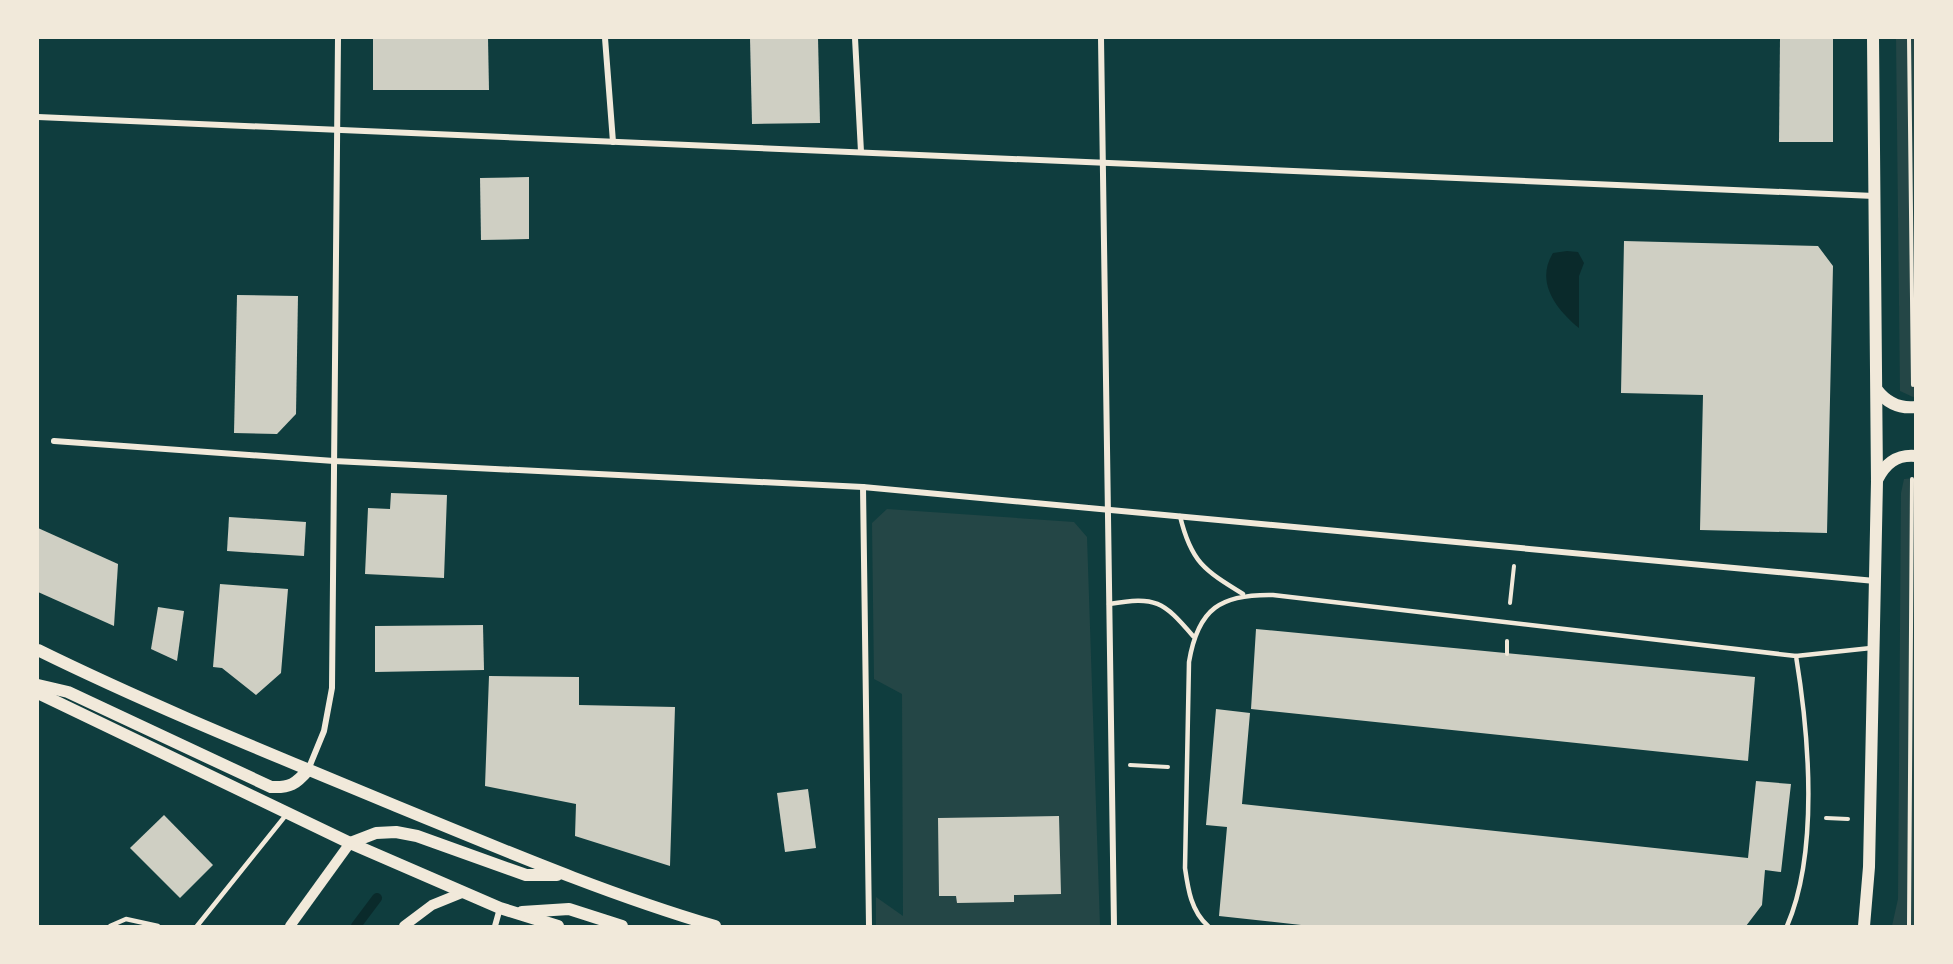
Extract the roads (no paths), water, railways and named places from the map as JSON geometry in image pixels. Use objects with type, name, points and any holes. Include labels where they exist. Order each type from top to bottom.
[{"type":"main road","points":[[1864,927],[1869,867],[1877,481],[1873,38]]},
{"type":"main road","points":[[1876,390],[1885,400],[1899,407],[1914,408]]},
{"type":"main road","points":[[1877,481],[1884,467],[1896,458],[1914,455]]},
{"type":"main road","points":[[38,650],[92,676],[308,770],[564,875],[715,927]]},
{"type":"main road","points":[[38,685],[68,692],[272,787],[287,788],[297,783],[308,770]]},
{"type":"main road","points":[[38,693],[350,843],[500,908],[558,927]]},
{"type":"main road","points":[[350,843],[376,833],[396,832],[417,836],[526,875],[564,875]]},
{"type":"main road","points":[[515,913],[569,909],[622,927]]},
{"type":"street","points":[[308,770],[324,731],[332,688],[338,38]]},
{"type":"street","points":[[604,38],[613,142]]},
{"type":"street","points":[[855,38],[861,152]]},
{"type":"street","points":[[1101,38],[1114,927]]},
{"type":"street","points":[[38,117],[1875,196]]},
{"type":"street","points":[[54,441],[334,461],[863,487],[1875,581]]},
{"type":"street","points":[[863,487],[869,927]]},
{"type":"street","points":[[290,927],[350,843]]},
{"type":"street","points":[[404,927],[432,905],[464,891]]},
{"type":"street","points":[[495,927],[500,908]]},
{"type":"lane","points":[[1180,516],[1185,538],[1196,559],[1214,576],[1243,594]]},
{"type":"lane","points":[[1208,927],[1201,920],[1190,897],[1185,868],[1189,662],[1193,636],[1203,618],[1216,607],[1243,594],[1273,595],[1796,656],[1874,648]]},
{"type":"lane","points":[[1109,604],[1133,600],[1154,601],[1173,613],[1193,636]]},
{"type":"lane","points":[[1786,927],[1797,902],[1808,818],[1804,703],[1796,656]]},
{"type":"lane","points":[[197,927],[288,813]]},
{"type":"lane","points":[[110,927],[126,920],[158,927]]},
{"type":"waterway","points":[[356,926],[377,898]]}]
